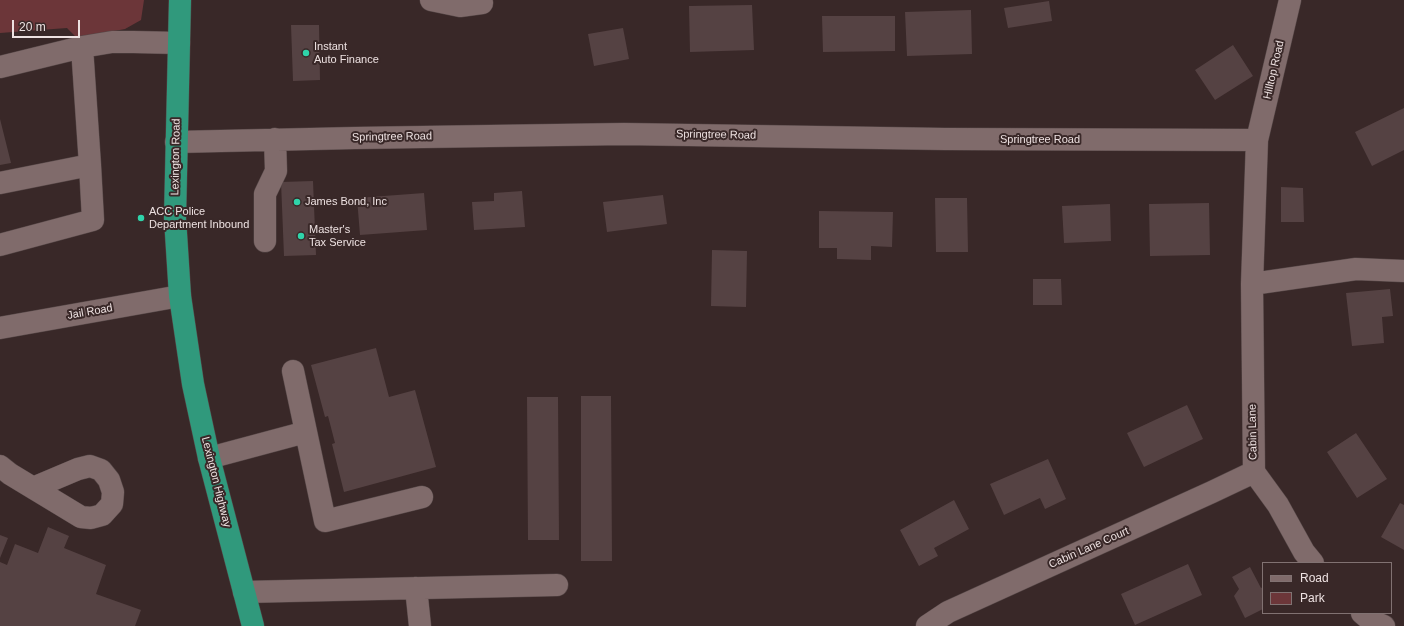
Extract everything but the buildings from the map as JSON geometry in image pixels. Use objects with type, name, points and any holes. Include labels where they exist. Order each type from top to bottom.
[{"type":"highway","name":"Lexington Road","points":[[180,0],[175,218],[180,296],[186,337]]},
{"type":"highway","name":"Lexington Highway","points":[[186,337],[193,384],[209,458],[253,626]]},
{"type":"street","points":[[431,0],[460,6],[482,3]]},
{"type":"street","name":"Hilltop Road","points":[[1257,140],[1290,0]]},
{"type":"street","points":[[0,67],[82,47],[112,42],[179,43]]},
{"type":"street","points":[[0,244],[93,220],[82,47]]},
{"type":"street","name":"Springtree Road","points":[[176,142],[276,139],[624,134],[945,140],[1257,140]]},
{"type":"street","points":[[265,241],[265,194],[276,171],[276,139]]},
{"type":"street","name":"Cabin Lane","points":[[1257,140],[1252,284],[1254,472],[1278,505],[1304,552],[1312,562]]},
{"type":"street","points":[[0,183],[90,165]]},
{"type":"street","points":[[1252,284],[1356,269],[1404,271]]},
{"type":"street","name":"Jail Road","points":[[0,328],[180,296]]},
{"type":"street","points":[[293,371],[325,521],[422,497]]},
{"type":"street","points":[[209,458],[306,432]]},
{"type":"street","points":[[0,466],[33,488]]},
{"type":"street","name":"Cabin Lane Court","points":[[927,626],[948,612],[1254,472]]},
{"type":"street","points":[[244,592],[557,585]]},
{"type":"street","points":[[416,588],[420,626]]},
{"type":"street","points":[[1363,614],[1370,620],[1384,626]]},
{"type":"green space","points":[[0,0],[144,0],[141,20],[125,29],[77,38],[67,28],[0,33]]},
{"type":"place","name":"Instant Auto Finance","points":[[306,53]]},
{"type":"place","name":"James Bond, Inc","points":[[297,202]]},
{"type":"place","name":"ACC Police Department Inbound","points":[[141,218]]},
{"type":"place","name":"Master's Tax Service","points":[[301,236]]}]
